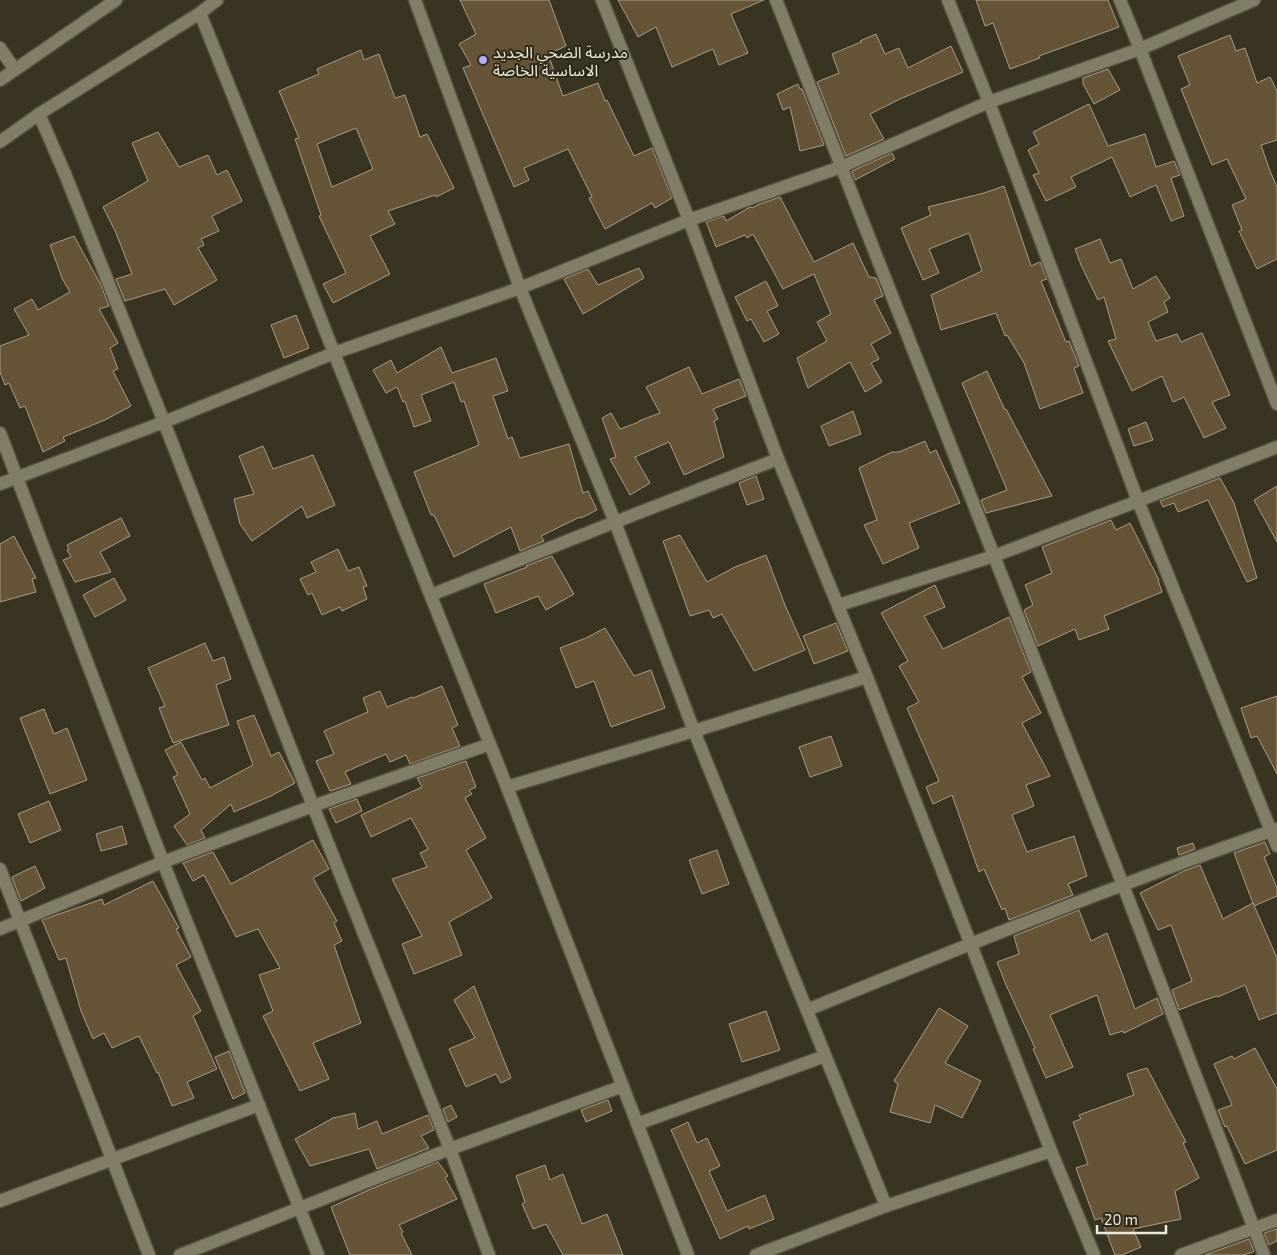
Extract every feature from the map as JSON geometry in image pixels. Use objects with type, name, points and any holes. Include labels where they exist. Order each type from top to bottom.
[{"type":"street","points":[[0,80],[116,0]]},
{"type":"street","points":[[0,142],[39,114],[200,13],[217,0]]},
{"type":"street","points":[[415,0],[520,288],[615,522],[694,731],[886,1206]]},
{"type":"street","points":[[602,0],[689,220],[778,459],[868,677],[970,944],[1094,1255]]},
{"type":"street","points":[[776,0],[1123,885],[1264,1255]]},
{"type":"street","points":[[948,0],[989,102],[1138,501],[1274,830],[1277,846]]},
{"type":"street","points":[[1120,0],[1277,404]]},
{"type":"street","points":[[0,484],[164,422],[334,353],[520,288],[689,220],[841,167],[989,102],[1140,49],[1254,0]]},
{"type":"street","points":[[200,13],[490,744],[688,1255]]},
{"type":"street","points":[[0,48],[15,70]]},
{"type":"street","points":[[39,114],[65,174],[164,422],[313,806],[450,1148],[489,1255]]},
{"type":"street","points":[[0,433],[164,862],[318,1255]]},
{"type":"street","points":[[839,605],[994,556],[1277,446]]},
{"type":"street","points":[[431,595],[778,459]]},
{"type":"street","points":[[507,788],[868,677]]},
{"type":"street","points":[[0,929],[164,862],[313,806],[490,744]]},
{"type":"street","points":[[807,1010],[1123,885],[1274,830]]},
{"type":"street","points":[[0,869],[148,1255]]},
{"type":"street","points":[[637,1124],[825,1056]]},
{"type":"street","points":[[180,1255],[450,1148],[622,1086]]},
{"type":"street","points":[[0,1200],[259,1105]]},
{"type":"street","points":[[756,1255],[886,1206],[1051,1151]]},
{"type":"street","points":[[1182,1255],[1277,1220]]},
{"type":"building","points":[[460,0],[549,0],[566,46],[548,54],[563,96],[598,83],[605,101],[607,100],[634,156],[652,148],[672,198],[655,208],[652,203],[605,229],[589,198],[592,197],[568,149],[524,168],[529,180],[514,187],[463,68],[471,65],[459,44],[476,34]]},
{"type":"building","points":[[618,0],[764,0],[731,14],[748,53],[719,65],[713,49],[672,67],[656,27],[638,37]]},
{"type":"building","points":[[976,0],[1108,0],[1119,27],[1039,56],[1040,58],[1010,69],[993,23],[985,26]]},
{"type":"building","points":[[876,34],[885,54],[899,48],[908,68],[951,46],[963,72],[870,114],[884,139],[846,156],[817,82],[839,73],[832,54]]},
{"type":"building","points":[[1230,35],[1236,51],[1245,48],[1257,83],[1270,77],[1277,91],[1277,140],[1261,145],[1277,187],[1277,259],[1257,269],[1239,231],[1242,230],[1232,205],[1246,199],[1227,159],[1212,165],[1181,89],[1190,85],[1178,56]]},
{"type":"building","points":[[361,50],[364,60],[379,54],[395,98],[405,95],[420,137],[427,134],[454,188],[436,197],[435,195],[388,211],[395,224],[370,236],[390,274],[333,303],[323,284],[346,273],[319,216],[321,215],[295,139],[299,138],[279,91],[319,74],[317,69]],"holes":[[[356,128],[373,169],[332,187],[317,144]]]},
{"type":"building","points":[[1108,69],[1120,90],[1094,104],[1083,84],[1083,78]]},
{"type":"building","points":[[798,84],[800,89],[802,89],[824,145],[800,151],[790,107],[783,110],[777,94]]},
{"type":"building","points":[[1089,104],[1108,146],[1145,134],[1156,167],[1174,161],[1180,175],[1171,178],[1184,216],[1171,221],[1156,185],[1130,197],[1112,157],[1071,177],[1076,187],[1046,201],[1033,175],[1039,173],[1028,150],[1039,144],[1033,132]]},
{"type":"building","points":[[158,132],[179,167],[208,155],[217,175],[227,170],[242,201],[212,216],[219,231],[201,239],[204,245],[198,248],[217,280],[174,305],[165,289],[125,301],[116,279],[132,274],[116,233],[103,207],[148,181],[132,143]]},
{"type":"building","points":[[892,153],[895,159],[855,180],[852,171]]},
{"type":"building","points":[[1004,186],[1031,266],[1040,262],[1047,279],[1041,281],[1066,342],[1069,341],[1079,366],[1074,368],[1083,393],[1040,409],[1024,363],[1007,335],[1005,336],[996,313],[941,330],[931,295],[982,271],[969,233],[929,249],[939,273],[923,280],[901,228],[931,215],[928,207]]},
{"type":"building","points":[[780,197],[814,262],[853,243],[869,277],[876,278],[883,296],[874,300],[891,333],[871,344],[879,359],[871,363],[882,382],[865,392],[850,362],[808,388],[797,358],[827,341],[817,322],[831,314],[814,274],[783,289],[753,234],[747,238],[745,235],[716,247],[706,222],[724,216],[726,221],[750,207],[752,208]]},
{"type":"building","points":[[74,236],[101,285],[109,306],[99,309],[118,343],[110,348],[118,369],[113,371],[131,406],[105,420],[63,437],[65,441],[43,452],[25,406],[20,408],[9,383],[5,385],[0,372],[0,346],[29,335],[14,309],[32,299],[38,310],[70,292],[62,278],[50,245]]},
{"type":"building","points":[[1100,239],[1110,263],[1121,259],[1133,289],[1156,276],[1170,298],[1164,302],[1168,312],[1148,322],[1156,341],[1177,334],[1181,342],[1202,333],[1230,395],[1212,402],[1226,428],[1204,438],[1184,397],[1173,402],[1162,376],[1132,391],[1108,341],[1116,339],[1104,297],[1098,300],[1075,249]]},
{"type":"building","points":[[639,268],[644,278],[583,314],[564,279],[588,269],[598,285]]},
{"type":"building","points":[[766,281],[778,306],[767,311],[779,334],[764,342],[751,319],[747,321],[735,297]]},
{"type":"building","points":[[296,315],[309,348],[284,358],[271,325]]},
{"type":"building","points":[[441,347],[452,373],[496,358],[508,391],[493,396],[508,439],[512,437],[520,458],[569,444],[583,493],[588,491],[597,510],[541,536],[544,541],[520,551],[511,527],[454,557],[434,515],[431,515],[414,472],[479,445],[464,401],[461,402],[454,382],[421,395],[431,421],[414,427],[405,401],[403,402],[397,387],[386,393],[373,370],[391,360],[397,373]]},
{"type":"building","points":[[689,367],[702,394],[739,379],[746,396],[713,409],[718,419],[714,421],[724,457],[684,475],[669,442],[635,457],[650,483],[630,495],[610,459],[616,457],[602,418],[611,413],[620,429],[660,413],[646,387]]},
{"type":"building","points":[[987,371],[1005,410],[1052,496],[986,513],[981,500],[1007,490],[962,383]]},
{"type":"building","points":[[853,411],[861,434],[829,446],[821,426]]},
{"type":"building","points":[[1146,422],[1153,440],[1134,446],[1128,429]]},
{"type":"building","points":[[925,441],[930,453],[936,450],[960,503],[909,523],[919,548],[883,564],[864,525],[877,520],[859,468],[892,452],[899,452]]},
{"type":"building","points":[[263,446],[273,469],[313,455],[335,505],[307,518],[302,506],[252,541],[240,524],[234,499],[254,494],[239,456]]},
{"type":"building","points":[[756,476],[764,499],[747,505],[739,483]]},
{"type":"building","points":[[1220,478],[1234,503],[1257,578],[1247,582],[1208,500],[1178,512],[1174,503],[1163,507],[1160,501]]},
{"type":"building","points":[[1277,486],[1277,542],[1254,500]]},
{"type":"building","points":[[121,518],[130,536],[100,552],[111,572],[75,582],[63,560],[71,557],[67,550],[69,549],[67,545]]},
{"type":"building","points":[[1111,520],[1116,530],[1130,523],[1159,580],[1162,592],[1104,616],[1109,629],[1079,640],[1075,629],[1038,646],[1024,610],[1033,605],[1025,585],[1052,573],[1042,547]]},
{"type":"building","points":[[680,535],[707,582],[735,567],[766,555],[805,650],[754,671],[722,614],[713,618],[709,610],[690,616],[663,541]]},
{"type":"building","points":[[14,536],[36,578],[32,579],[36,592],[0,602],[0,544]]},
{"type":"building","points":[[338,549],[348,571],[359,567],[367,586],[363,587],[367,599],[342,611],[340,607],[322,615],[312,593],[308,595],[300,579],[316,572],[311,562]]},
{"type":"building","points":[[552,556],[574,594],[546,610],[538,596],[496,613],[484,584]]},
{"type":"building","points":[[114,578],[126,600],[95,617],[83,595]]},
{"type":"building","points":[[935,585],[945,607],[924,616],[943,649],[1009,617],[1031,672],[1022,677],[1041,713],[1022,723],[1050,776],[1026,785],[1034,806],[1012,815],[1027,852],[1074,836],[1087,876],[1068,884],[1073,895],[1009,920],[1005,908],[1002,910],[984,869],[979,872],[952,795],[933,804],[926,787],[939,781],[907,708],[919,702],[899,666],[908,661],[881,613]]},
{"type":"building","points":[[836,623],[848,651],[814,664],[803,636]]},
{"type":"building","points":[[605,628],[634,676],[651,670],[665,708],[611,727],[594,681],[576,688],[560,648]]},
{"type":"building","points":[[205,643],[213,661],[224,657],[231,679],[216,685],[229,725],[173,743],[159,708],[165,706],[148,668]]},
{"type":"building","points":[[442,686],[458,725],[452,728],[460,746],[410,764],[406,755],[390,762],[386,754],[345,772],[351,784],[330,791],[316,761],[334,754],[324,731],[368,712],[363,698],[380,691],[387,707]]},
{"type":"building","points":[[1277,696],[1277,774],[1257,736],[1251,738],[1241,708]]},
{"type":"building","points":[[44,709],[54,734],[67,728],[87,780],[50,794],[20,718]]},
{"type":"building","points":[[254,715],[271,756],[279,752],[295,783],[234,812],[231,804],[201,830],[205,838],[187,845],[174,826],[190,814],[173,777],[178,775],[165,750],[181,742],[202,780],[205,778],[210,788],[253,765],[237,721]]},
{"type":"building","points":[[831,736],[842,766],[810,777],[799,747]]},
{"type":"building","points":[[466,761],[476,787],[469,790],[472,794],[465,798],[486,838],[466,850],[492,898],[449,922],[462,955],[414,974],[402,944],[422,936],[392,879],[427,867],[420,853],[428,849],[411,818],[371,837],[361,815],[422,787],[417,778]]},
{"type":"building","points":[[357,799],[362,811],[336,823],[329,809]]},
{"type":"building","points":[[49,801],[61,830],[30,843],[18,814]]},
{"type":"building","points":[[122,826],[127,844],[101,851],[96,834]]},
{"type":"building","points":[[313,840],[329,869],[313,878],[337,921],[334,923],[342,941],[334,945],[361,1023],[313,1043],[329,1079],[300,1091],[263,1016],[273,1011],[259,975],[280,968],[258,929],[236,937],[204,875],[193,881],[183,863],[213,852],[231,884]]},
{"type":"building","points":[[1265,842],[1270,854],[1264,857],[1277,888],[1277,896],[1254,906],[1234,853]]},
{"type":"building","points":[[1193,843],[1195,849],[1179,855],[1177,848]]},
{"type":"building","points":[[717,850],[729,884],[702,894],[689,860]]},
{"type":"building","points":[[1200,865],[1223,919],[1253,903],[1277,958],[1277,1013],[1259,1020],[1245,985],[1218,997],[1179,1010],[1172,990],[1192,981],[1171,925],[1158,930],[1140,893]]},
{"type":"building","points":[[35,866],[45,888],[21,901],[12,877]]},
{"type":"building","points":[[153,881],[179,928],[176,929],[191,957],[176,965],[201,1011],[193,1016],[217,1069],[187,1082],[194,1098],[172,1106],[158,1072],[139,1036],[112,1048],[104,1033],[93,1039],[81,1011],[66,958],[59,960],[42,920],[102,899],[104,905]]},
{"type":"building","points":[[1079,910],[1091,941],[1107,933],[1135,1009],[1157,998],[1163,1014],[1124,1033],[1123,1031],[1110,1035],[1097,995],[1050,1015],[1073,1067],[1046,1078],[1033,1049],[1035,1048],[997,962],[1019,954],[1014,936]]},
{"type":"building","points":[[474,986],[511,1078],[501,1083],[496,1074],[466,1087],[449,1049],[475,1038],[454,1000]]},
{"type":"building","points":[[939,1008],[968,1026],[945,1063],[981,1081],[962,1118],[935,1105],[930,1123],[890,1112],[898,1084],[894,1081]]},
{"type":"building","points":[[766,1011],[780,1050],[742,1062],[729,1024]]},
{"type":"building","points":[[1255,1048],[1277,1089],[1277,1150],[1245,1164],[1218,1110],[1232,1105],[1214,1064],[1232,1056],[1234,1059]]},
{"type":"building","points":[[229,1051],[245,1093],[233,1099],[215,1057]]},
{"type":"building","points":[[1147,1068],[1186,1142],[1183,1143],[1199,1178],[1175,1191],[1181,1219],[1133,1229],[1141,1247],[1122,1255],[1115,1255],[1101,1218],[1095,1220],[1076,1168],[1088,1164],[1073,1122],[1081,1119],[1079,1115],[1134,1095],[1127,1074]]},
{"type":"building","points":[[608,1100],[612,1111],[586,1122],[581,1110]]},
{"type":"building","points":[[451,1105],[457,1117],[448,1122],[443,1109]]},
{"type":"building","points":[[355,1113],[358,1129],[377,1121],[382,1134],[428,1115],[434,1130],[421,1136],[429,1148],[377,1169],[369,1149],[310,1166],[295,1139],[333,1118]]},
{"type":"building","points":[[688,1122],[697,1143],[707,1138],[720,1166],[709,1171],[727,1211],[765,1195],[774,1219],[749,1229],[748,1226],[720,1239],[671,1130]]},
{"type":"building","points":[[438,1162],[448,1176],[445,1178],[457,1199],[399,1225],[412,1255],[350,1255],[331,1207]]},
{"type":"building","points":[[545,1165],[550,1180],[563,1174],[582,1224],[607,1214],[623,1255],[563,1255],[546,1224],[533,1229],[522,1204],[525,1202],[516,1176]]},
{"type":"building","points":[[1277,1229],[1277,1241],[1269,1245],[1264,1233]]},
{"type":"building","points":[[1249,1239],[1253,1252],[1243,1255],[1205,1255]]},
{"type":"place","name":"مدرسة الضحي الجديد الاساسية الخاصة","points":[[483,60]]}]
